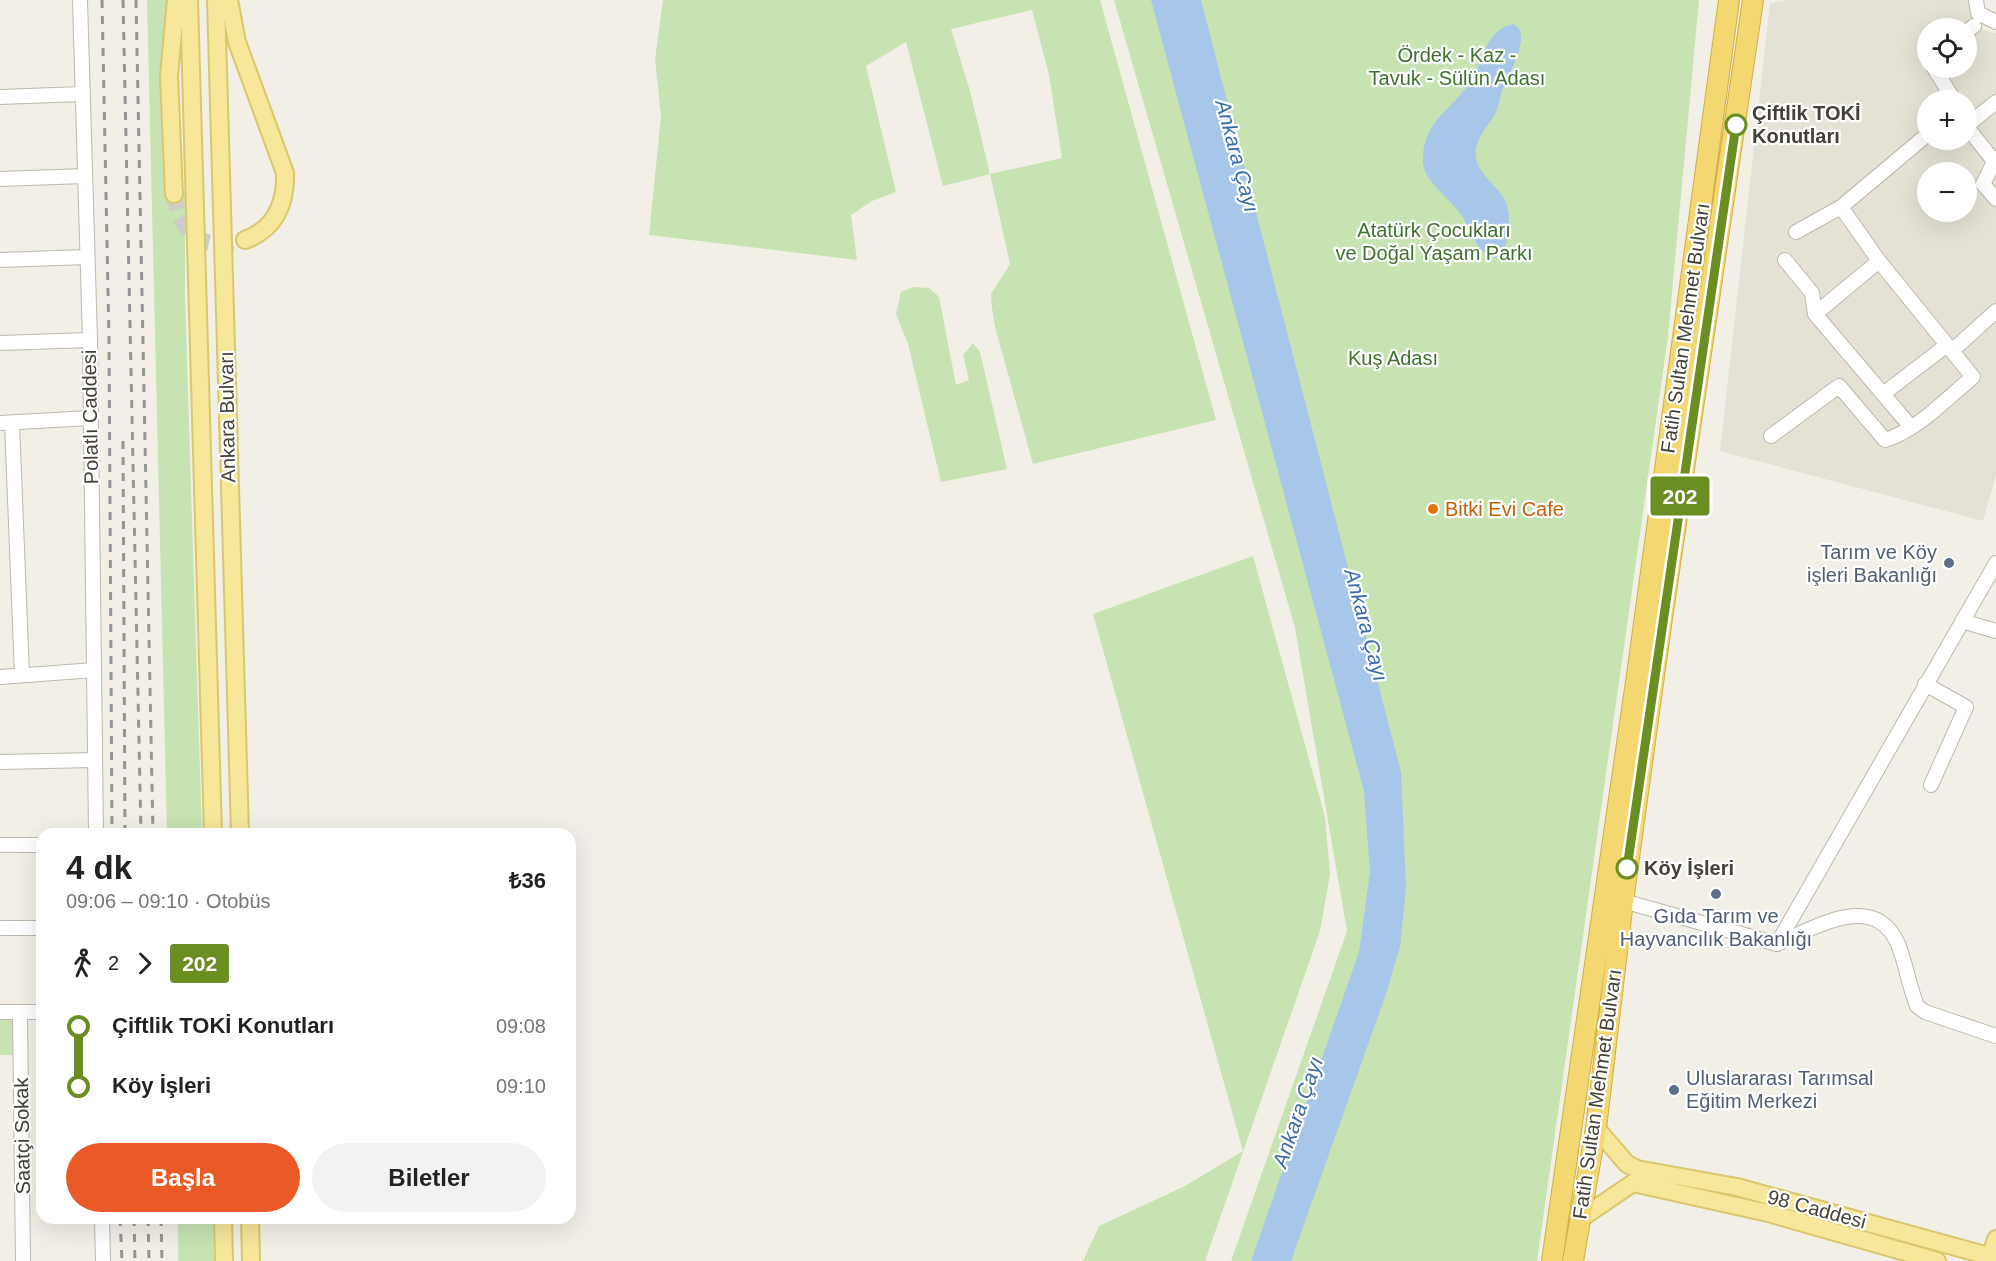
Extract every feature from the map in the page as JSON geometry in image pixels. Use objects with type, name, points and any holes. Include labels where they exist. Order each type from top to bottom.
[{"type":"highway","name":"Fatih Sultan Mehmet Bulvarı","points":[[1552,1261],[1636,687],[1730,0]]},
{"type":"highway","name":"Fatih Sultan Mehmet Bulvarı","points":[[1573,1261],[1596,1128],[1623,901],[1754,3]]},
{"type":"main road","points":[[174,194],[169,76],[176,0]]},
{"type":"main road","name":"Ankara Bulvarı","points":[[189,0],[213,828]]},
{"type":"main road","name":"Ankara Bulvarı","points":[[216,0],[240,828]]},
{"type":"main road","points":[[229,0],[237,42],[285,173],[286,188],[279,212],[262,232],[245,240]]},
{"type":"main road","name":"98 Caddesi","points":[[1596,1128],[1635,1176],[1937,1261]]},
{"type":"main road","points":[[1580,1218],[1635,1176]]},
{"type":"main road","name":"98 Caddesi","points":[[1635,1176],[1737,1187],[1992,1258]]},
{"type":"main road","points":[[223,1224],[224,1261]]},
{"type":"main road","points":[[250,1224],[251,1261]]},
{"type":"main road","points":[[1992,1258],[1996,1239]]},
{"type":"street","name":"Polatlı Caddesi","points":[[80,0],[90,340],[96,828]]},
{"type":"street","points":[[1976,0],[1978,13],[1996,22]]},
{"type":"street","points":[[0,97],[82,94]]},
{"type":"street","points":[[1977,116],[1996,102]]},
{"type":"street","points":[[1977,139],[1995,159],[1983,184],[1996,200]]},
{"type":"street","points":[[1796,232],[1841,207],[1917,143]]},
{"type":"street","points":[[0,179],[84,176]]},
{"type":"street","points":[[1771,436],[1839,386],[1885,440],[1911,427],[1973,377],[1879,261],[1841,207]]},
{"type":"street","points":[[0,260],[87,257]]},
{"type":"street","points":[[1785,260],[1812,293],[1815,314],[1911,427]]},
{"type":"street","points":[[1815,314],[1879,261]]},
{"type":"street","points":[[1883,394],[1950,348],[1996,310]]},
{"type":"street","points":[[0,343],[90,340]]},
{"type":"street","points":[[22,675],[6,423],[90,418]]},
{"type":"street","points":[[1777,944],[1996,563]]},
{"type":"street","points":[[1962,621],[1996,631]]},
{"type":"street","points":[[0,677],[94,670]]},
{"type":"street","points":[[1925,684],[1966,707],[1931,785]]},
{"type":"street","points":[[0,762],[95,760]]},
{"type":"street","points":[[0,845],[36,845]]},
{"type":"street","points":[[1623,901],[1777,944],[1838,919],[1866,915],[1872,917],[1879,920],[1894,937],[1917,1006],[1925,1012],[1996,1036]]},
{"type":"street","points":[[0,928],[36,928]]},
{"type":"street","points":[[0,1012],[36,1012]]},
{"type":"street","name":"Saatçi Sokak","points":[[20,1012],[23,1261]]},
{"type":"street","points":[[102,1224],[103,1261]]},
{"type":"shaded area","points":[[1788,0],[1970,0],[1975,18],[1917,18],[1917,78],[1977,78],[1977,24],[1984,30],[1996,33],[1996,475],[1983,521],[1720,451],[1770,3]]},
{"type":"green space","points":[[147,0],[170,0],[162,68],[174,194],[185,191],[185,297],[202,828],[167,828]]},
{"type":"green space","points":[[663,0],[1100,0],[1216,420],[1033,464],[995,327],[992,308],[991,294],[1010,264],[990,174],[943,186],[906,42],[866,66],[896,192],[872,201],[851,215],[857,260],[649,235],[661,116],[655,59]],"holes":[[[1032,10],[1049,75],[1062,158],[990,174],[970,91],[951,29]]]},
{"type":"green space","name":"Atatürk Çocukları ve Doğal Yaşam Parkı","points":[[1114,0],[1699,0],[1668,336],[1537,1261],[1231,1261],[1347,931],[1295,628]]},
{"type":"green space","points":[[914,287],[929,288],[939,297],[956,385],[969,380],[963,355],[973,343],[980,352],[1007,469],[941,482],[908,344],[896,314],[901,292]]},
{"type":"green space","points":[[1253,556],[1325,817],[1330,874],[1320,931],[1205,1261],[1083,1261],[1099,1226],[1185,1186],[1243,1151],[1093,614]]},
{"type":"green space","points":[[0,1015],[14,1015],[14,1055],[0,1055]]},
{"type":"green space","points":[[178,1224],[213,1224],[214,1261],[178,1261]]},
{"type":"water","name":"Ankara Çayı","points":[[1151,0],[1201,0],[1401,772],[1406,887],[1400,947],[1386,994],[1291,1261],[1251,1261],[1359,952],[1370,872],[1364,791]]},
{"type":"water","points":[[1513,24],[1519,29],[1521,44],[1496,112],[1476,148],[1478,164],[1502,196],[1509,212],[1507,239],[1502,252],[1495,258],[1479,247],[1462,216],[1428,176],[1424,169],[1424,147],[1433,125],[1471,81],[1491,39],[1504,27]]},
{"type":"tunnel","points":[[174,194],[182,221],[196,237],[217,244],[245,240]]},
{"type":"railway","points":[[102,0],[109,339],[112,828]]},
{"type":"railway","points":[[123,0],[141,828]]},
{"type":"railway","points":[[136,0],[153,828]]},
{"type":"railway","points":[[123,441],[125,828]]},
{"type":"railway","points":[[120,1224],[122,1261]]},
{"type":"railway","points":[[134,1224],[135,1261]]},
{"type":"railway","points":[[148,1224],[149,1261]]},
{"type":"railway","points":[[161,1224],[162,1261]]},
{"type":"bus line","name":"202","points":[[1627,868],[1736,125]]},
{"type":"place","name":"Çiftlik TOKİ Konutları","points":[[1736,125]]},
{"type":"place","name":"Bitki Evi Cafe","points":[[1433,509]]},
{"type":"place","name":"Tarım ve Köy işleri Bakanlığı","points":[[1949,563]]},
{"type":"place","name":"Köy İşleri","points":[[1627,868]]},
{"type":"place","name":"Gıda Tarım ve Hayvancılık Bakanlığı","points":[[1716,894]]},
{"type":"place","name":"Uluslararası Tarımsal Eğitim Merkezi","points":[[1674,1090]]},
{"type":"park label","name":"Ördek - Kaz - Tavuk - Sülün Adası","points":[[1457,66]]},
{"type":"park label","name":"Kuş Adası","points":[[1393,358]]}]
